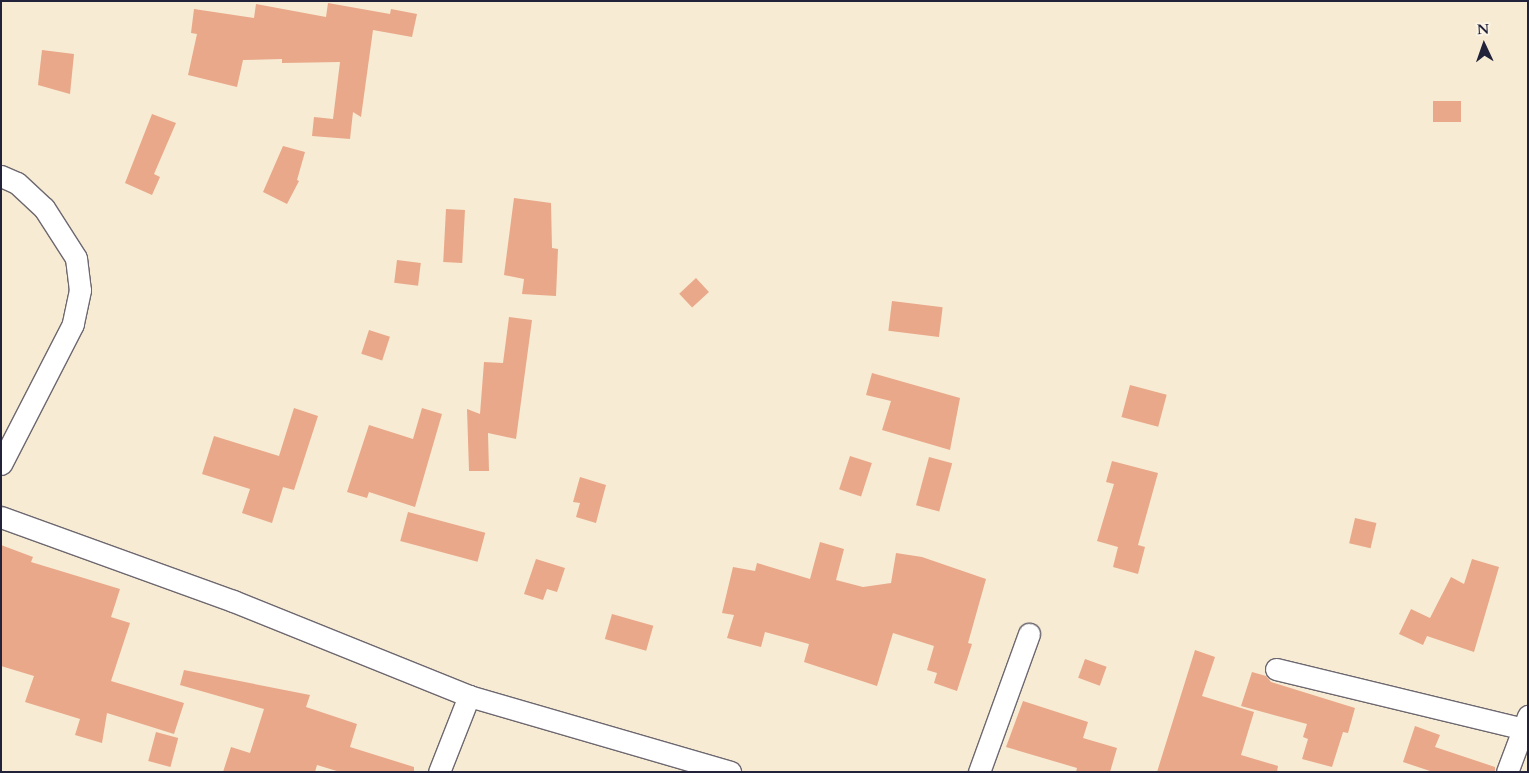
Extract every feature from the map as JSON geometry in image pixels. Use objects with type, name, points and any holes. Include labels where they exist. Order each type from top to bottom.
[{"type":"street","points":[[1,176],[16,182],[44,208],[76,258],[80,290],[73,324],[1,464]]},
{"type":"street","points":[[1,517],[233,601],[469,696],[730,772]]},
{"type":"street","points":[[979,772],[1029,634]]},
{"type":"street","points":[[1276,669],[1526,725],[1507,772]]},
{"type":"street","points":[[438,772],[469,696]]},
{"type":"building","points":[[328,3],[390,14],[391,9],[417,14],[412,37],[373,30],[361,117],[353,112],[350,139],[312,136],[314,117],[333,119],[340,62],[282,63],[282,59],[243,60],[237,87],[188,75],[197,34],[191,33],[194,9],[254,18],[256,4],[326,17]]},
{"type":"building","points":[[42,50],[74,54],[70,94],[38,85]]},
{"type":"building","points":[[1433,101],[1461,101],[1461,122],[1433,122]]},
{"type":"building","points":[[152,114],[176,123],[154,174],[160,177],[152,195],[125,183]]},
{"type":"building","points":[[283,146],[305,152],[297,180],[299,181],[287,204],[263,192]]},
{"type":"building","points":[[514,198],[551,203],[552,248],[558,249],[556,296],[522,294],[524,279],[504,275]]},
{"type":"building","points":[[446,209],[465,210],[462,263],[443,262]]},
{"type":"building","points":[[397,260],[421,263],[418,286],[394,283]]},
{"type":"building","points":[[696,278],[709,292],[692,308],[679,294]]},
{"type":"building","points":[[892,301],[943,307],[939,337],[888,331]]},
{"type":"building","points":[[509,317],[532,320],[516,439],[488,433],[489,471],[469,471],[467,409],[480,414],[484,362],[503,363]]},
{"type":"building","points":[[369,330],[390,337],[382,361],[361,354]]},
{"type":"building","points":[[872,373],[960,398],[950,450],[882,430],[891,401],[866,395]]},
{"type":"building","points":[[1130,385],[1167,395],[1158,427],[1121,417]]},
{"type":"building","points":[[294,408],[318,416],[294,490],[283,487],[272,523],[242,513],[250,489],[202,474],[214,436],[279,456]]},
{"type":"building","points":[[422,408],[442,414],[415,507],[369,492],[367,498],[347,492],[369,425],[413,439]]},
{"type":"building","points":[[850,456],[872,463],[861,496],[839,489]]},
{"type":"building","points":[[929,457],[952,463],[939,512],[916,505]]},
{"type":"building","points":[[1112,461],[1158,473],[1138,545],[1145,547],[1138,574],[1113,567],[1118,547],[1097,541],[1114,484],[1106,482]]},
{"type":"building","points":[[580,477],[606,485],[596,523],[576,517],[580,503],[573,502]]},
{"type":"building","points":[[408,512],[485,533],[478,562],[400,541]]},
{"type":"building","points":[[1355,518],[1376,523],[1371,548],[1349,543]]},
{"type":"building","points":[[820,542],[844,549],[836,580],[863,587],[891,583],[896,553],[922,557],[986,579],[968,643],[972,644],[957,691],[934,683],[937,673],[927,670],[934,646],[893,633],[877,686],[804,662],[809,644],[765,632],[761,647],[727,638],[734,615],[722,613],[733,567],[755,571],[757,563],[810,579]]},
{"type":"building","points":[[1,545],[33,557],[31,562],[120,589],[111,617],[130,623],[111,681],[184,703],[174,734],[107,713],[102,743],[75,735],[80,719],[25,702],[34,676],[1,666]]},
{"type":"building","points":[[536,559],[565,568],[557,592],[547,589],[543,600],[524,594]]},
{"type":"building","points":[[1472,559],[1499,567],[1474,652],[1427,636],[1423,645],[1399,634],[1411,609],[1430,618],[1451,577],[1464,584]]},
{"type":"building","points":[[612,614],[653,626],[646,651],[605,639]]},
{"type":"building","points":[[1195,650],[1215,657],[1202,696],[1254,712],[1241,755],[1278,766],[1277,772],[1157,772]]},
{"type":"building","points":[[1085,659],[1107,667],[1100,686],[1078,678]]},
{"type":"building","points":[[184,670],[310,695],[306,707],[357,724],[350,747],[414,767],[414,772],[340,772],[317,765],[315,772],[223,772],[231,747],[250,753],[264,709],[180,685]]},
{"type":"building","points":[[1252,672],[1266,676],[1271,682],[1355,708],[1348,733],[1343,732],[1332,767],[1302,759],[1308,739],[1303,737],[1307,724],[1241,706]]},
{"type":"building","points":[[1023,701],[1088,722],[1083,738],[1117,748],[1110,772],[1076,772],[1077,768],[1006,747]]},
{"type":"building","points":[[1415,726],[1440,735],[1435,747],[1495,767],[1495,772],[1433,772],[1403,762]]},
{"type":"building","points":[[156,732],[178,738],[170,767],[148,761]]}]
